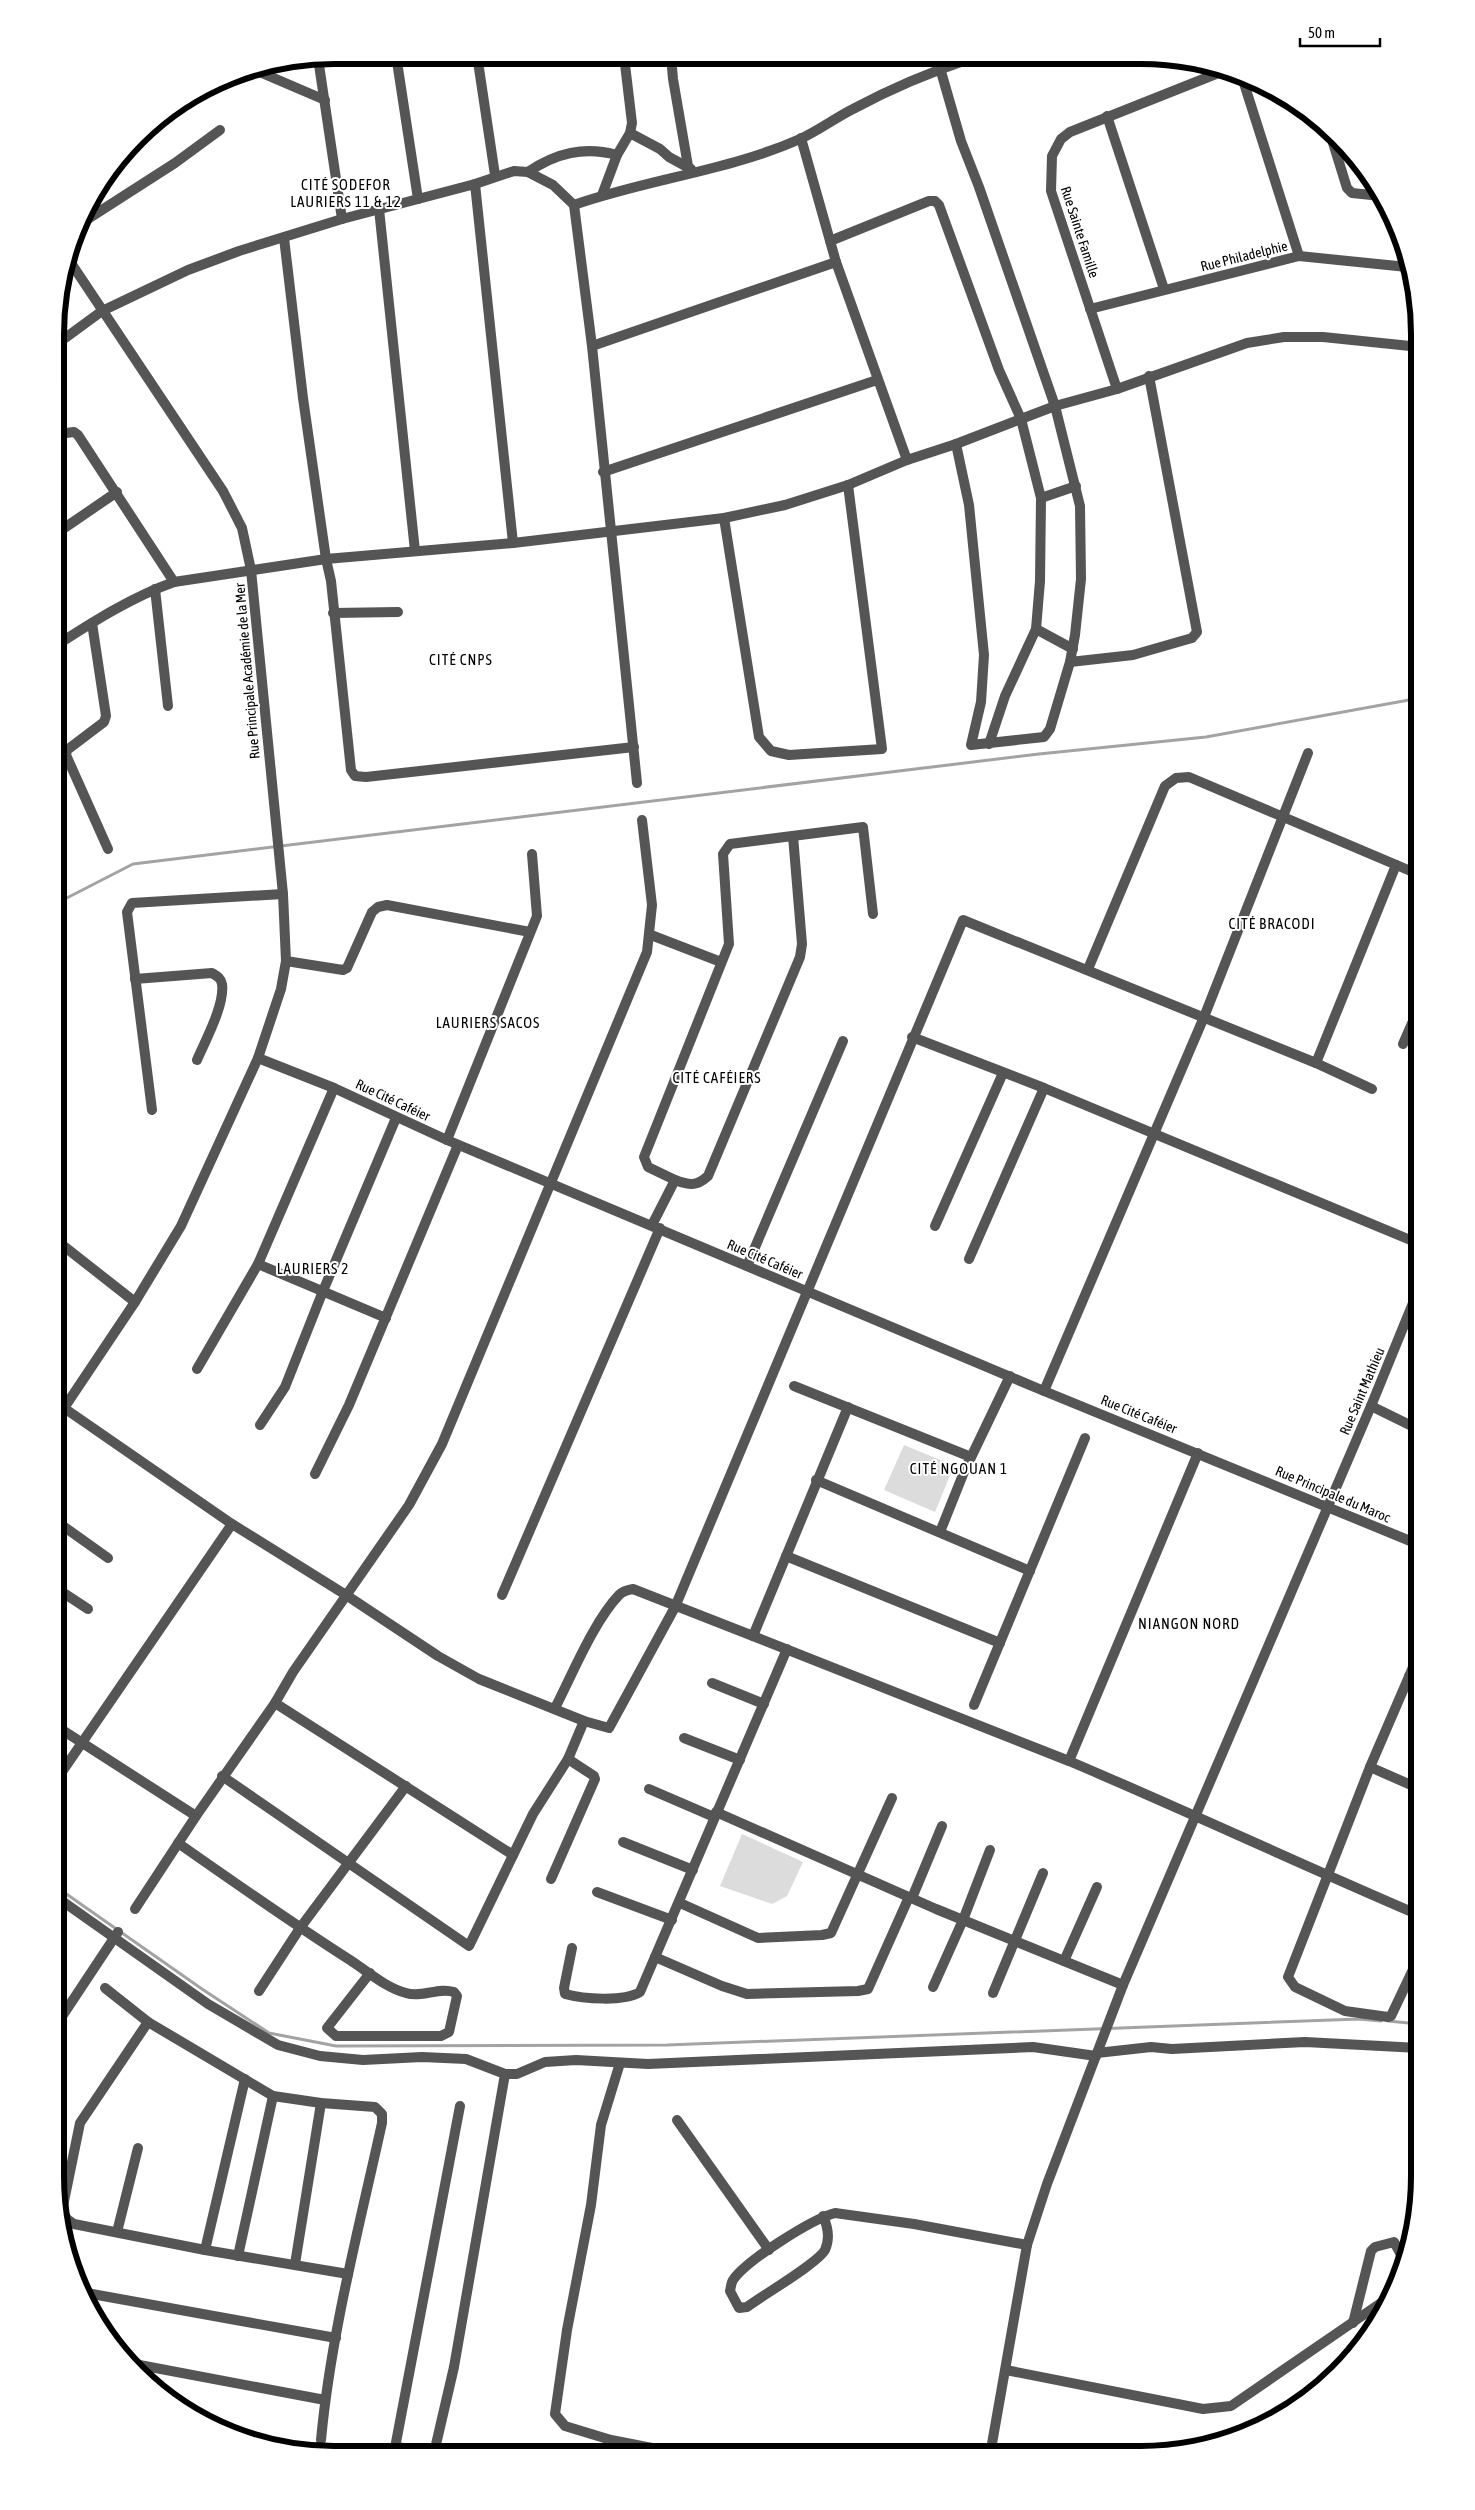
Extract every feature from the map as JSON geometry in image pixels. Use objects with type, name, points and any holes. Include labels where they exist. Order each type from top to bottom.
[{"type":"street","points":[[319,64],[342,219]]},
{"type":"street","points":[[397,64],[418,200]]},
{"type":"street","points":[[478,64],[495,176]]},
{"type":"street","points":[[602,195],[617,155],[630,134],[632,113],[625,64]]},
{"type":"street","points":[[671,64],[672,79],[691,170]]},
{"type":"street","points":[[574,205],[602,195],[691,170],[742,161],[801,138],[852,109],[940,68],[953,64]]},
{"type":"street","points":[[940,68],[961,141],[979,187],[1055,406],[1076,486],[1081,515],[1082,579],[1073,649],[1048,733],[1044,736],[971,745],[981,702],[984,655],[969,504],[956,444]]},
{"type":"street","points":[[262,73],[325,100]]},
{"type":"street","name":"Rue Sainte Famille","points":[[1117,389],[1051,191],[1050,170],[1052,156],[1060,139],[1070,132],[1215,74]]},
{"type":"street","points":[[1244,84],[1299,256]]},
{"type":"street","points":[[1107,116],[1164,290]]},
{"type":"street","points":[[90,217],[174,163],[220,130]]},
{"type":"street","points":[[630,134],[652,144],[691,170]]},
{"type":"street","points":[[801,138],[836,262],[907,460]]},
{"type":"street","points":[[1334,145],[1347,188],[1352,193],[1373,195]]},
{"type":"street","points":[[528,172],[545,160],[579,151],[605,152],[617,155]]},
{"type":"street","points":[[64,339],[102,311],[188,270],[239,251],[342,219],[418,200],[514,171],[528,172],[553,185],[574,205],[592,346],[603,472],[611,531],[637,783]]},
{"type":"street","points":[[474,184],[513,543]]},
{"type":"street","points":[[830,241],[929,201],[935,201],[939,205],[999,370],[1021,419],[1042,498],[1040,581],[1036,629],[1005,696],[989,744]]},
{"type":"street","points":[[379,209],[415,551]]},
{"type":"street","points":[[284,238],[303,398],[326,559],[331,581],[351,770],[355,776],[366,777],[634,747]]},
{"type":"street","name":"Rue Philadelphie","points":[[1090,309],[1299,256],[1403,268]]},
{"type":"street","points":[[592,346],[836,262]]},
{"type":"street","points":[[72,265],[223,491],[242,528],[251,570],[326,559],[513,543],[724,518],[785,505],[848,485],[907,460],[956,444],[1055,406],[1117,389],[1148,376],[1247,343],[1284,337],[1323,337],[1411,346]]},
{"type":"street","points":[[1070,662],[1132,655],[1192,638],[1197,632],[1148,376]]},
{"type":"street","points":[[603,472],[878,380]]},
{"type":"street","points":[[64,433],[74,432],[78,435],[174,582]]},
{"type":"street","points":[[724,518],[759,737],[771,751],[788,755],[882,749],[848,485]]},
{"type":"street","points":[[1042,498],[1076,486]]},
{"type":"street","points":[[64,528],[117,492]]},
{"type":"street","name":"Rue Principale Académie de la Mer","points":[[64,640],[92,622],[155,588],[174,582],[251,570],[283,894],[286,961],[274,1016],[258,1058],[181,1226],[135,1302],[64,1408]]},
{"type":"street","points":[[155,588],[168,706]]},
{"type":"street","points":[[333,613],[398,612]]},
{"type":"street","points":[[92,622],[106,716],[104,722],[67,750],[66,755],[108,849]]},
{"type":"street","points":[[1036,629],[1073,649]]},
{"type":"street","points":[[1044,1391],[1153,1132],[1204,1017],[1308,754]]},
{"type":"street","points":[[1088,969],[1165,786],[1176,778],[1189,777],[1411,871]]},
{"type":"street","points":[[135,1909],[222,1776],[275,1703],[293,1672],[409,1505],[442,1444],[647,952],[652,905],[642,820]]},
{"type":"street","points":[[793,836],[802,944],[800,957],[708,1176],[701,1182],[691,1185],[675,1180],[648,1167],[644,1157],[694,1036],[729,944],[723,854],[726,848],[730,844],[863,827],[873,914]]},
{"type":"street","points":[[447,1140],[538,910],[532,854]]},
{"type":"street","points":[[1316,1063],[1396,865]]},
{"type":"street","points":[[152,1110],[127,912],[132,903],[283,894]]},
{"type":"street","points":[[286,961],[343,970],[347,968],[372,912],[378,907],[387,905],[530,932]]},
{"type":"street","points":[[64,1408],[232,1524],[346,1595],[438,1656],[479,1679],[606,1728],[612,1725],[675,1607],[912,1037],[963,920],[1088,969],[1316,1063],[1372,1089]]},
{"type":"street","points":[[650,935],[721,962]]},
{"type":"street","points":[[136,980],[212,973],[220,977],[222,985],[220,1004],[197,1060]]},
{"type":"street","points":[[1402,1044],[1411,1024]]},
{"type":"street","points":[[912,1037],[1153,1132],[1411,1240]]},
{"type":"street","points":[[747,1266],[843,1041]]},
{"type":"street","name":"Rue Cité Caféier","points":[[258,1058],[334,1088],[396,1118],[550,1184],[1044,1391],[1264,1480]]},
{"type":"street","points":[[935,1226],[1003,1073]]},
{"type":"street","points":[[198,1369],[258,1264],[334,1088]]},
{"type":"street","points":[[969,1259],[1044,1088]]},
{"type":"street","points":[[260,1425],[285,1387],[396,1118]]},
{"type":"street","points":[[314,1474],[349,1405],[458,1145]]},
{"type":"street","points":[[502,1596],[675,1180]]},
{"type":"street","points":[[64,1246],[135,1302]]},
{"type":"street","points":[[258,1264],[386,1318]]},
{"type":"street","name":"Rue Saint Mathieu","points":[[992,2446],[1026,2244],[1123,1985],[1198,1815],[1411,1308]]},
{"type":"street","points":[[940,1532],[971,1457],[1010,1376]]},
{"type":"street","points":[[794,1386],[971,1457]]},
{"type":"street","points":[[1371,1406],[1411,1426]]},
{"type":"street","points":[[753,1636],[816,1480],[848,1407]]},
{"type":"street","points":[[974,1705],[1085,1438]]},
{"type":"street","points":[[1070,1761],[1198,1452]]},
{"type":"street","points":[[816,1480],[1030,1571]]},
{"type":"street","name":"Rue Principale du Maroc","points":[[1264,1480],[1411,1541]]},
{"type":"street","points":[[64,1770],[232,1524]]},
{"type":"street","points":[[64,1526],[108,1558]]},
{"type":"street","points":[[786,1556],[1000,1643]]},
{"type":"street","points":[[555,1708],[600,1623],[619,1596],[626,1590],[633,1589],[1070,1761],[1198,1815],[1327,1876],[1411,1911]]},
{"type":"street","points":[[64,1593],[88,1609]]},
{"type":"street","points":[[572,1948],[564,1988],[565,1994],[608,1998],[635,1995],[640,1992],[680,1903],[715,1815],[787,1649]]},
{"type":"street","points":[[712,1683],[764,1704]]},
{"type":"street","points":[[1411,1683],[1370,1767],[1288,1977],[1290,1983],[1345,2011],[1388,2017],[1391,2016],[1411,1975]]},
{"type":"street","points":[[275,1703],[513,1855]]},
{"type":"street","points":[[222,1776],[469,1946],[533,1814],[568,1759],[584,1720]]},
{"type":"street","points":[[64,1732],[196,1816]]},
{"type":"street","points":[[684,1738],[740,1760]]},
{"type":"street","points":[[551,1879],[595,1779],[594,1776],[568,1759]]},
{"type":"street","points":[[1370,1767],[1411,1785]]},
{"type":"street","points":[[259,1991],[300,1928],[406,1786]]},
{"type":"street","points":[[649,1789],[1123,1985]]},
{"type":"street","points":[[680,1903],[758,1938],[831,1933],[892,1798]]},
{"type":"street","points":[[656,1957],[722,1986],[747,1994],[858,1991],[868,1989],[911,1898],[942,1826]]},
{"type":"street","points":[[623,1842],[693,1870]]},
{"type":"street","points":[[178,1843],[300,1928],[370,1973],[407,1994],[444,1989],[454,1992],[457,1996],[449,2032],[441,2036],[336,2036],[327,2028],[370,1973]]},
{"type":"street","points":[[933,1987],[963,1920],[990,1850]]},
{"type":"street","points":[[992,1993],[1016,1941],[1043,1873]]},
{"type":"street","points":[[1064,1961],[1097,1887]]},
{"type":"street","points":[[597,1892],[672,1920]]},
{"type":"street","points":[[64,1902],[116,1935],[208,2004],[278,2045],[320,2056],[363,2060],[422,2057],[466,2059],[505,2074],[517,2074],[546,2062],[576,2060],[620,2063],[1033,2047],[1097,2053],[1151,2048],[1172,2049],[1305,2042],[1361,2047],[1411,2048]]},
{"type":"street","points":[[64,2013],[116,1935]]},
{"type":"street","points":[[105,1988],[148,2022],[273,2096],[321,2103],[374,2107],[382,2114],[382,2123],[348,2274],[336,2338],[325,2400],[321,2440]]},
{"type":"street","points":[[64,2198],[80,2123],[148,2022]]},
{"type":"street","points":[[620,2063],[601,2126],[591,2204],[567,2330],[555,2414],[565,2426],[611,2440],[642,2446]]},
{"type":"street","points":[[436,2446],[454,2367],[505,2074]]},
{"type":"street","points":[[205,2250],[245,2079]]},
{"type":"street","points":[[238,2256],[273,2096]]},
{"type":"street","points":[[295,2264],[321,2103]]},
{"type":"street","points":[[397,2446],[460,2106]]},
{"type":"street","points":[[678,2120],[769,2250]]},
{"type":"street","points":[[117,2232],[138,2148]]},
{"type":"street","points":[[823,2216],[828,2232],[827,2243],[819,2257],[747,2307],[739,2308],[730,2291],[733,2280],[769,2250],[823,2216],[835,2213],[851,2214],[1026,2244]]},
{"type":"street","points":[[67,2219],[74,2224],[205,2250],[348,2274]]},
{"type":"street","points":[[1353,2322],[1371,2251],[1375,2247],[1394,2242],[1400,2253]]},
{"type":"street","points":[[91,2294],[336,2338]]},
{"type":"street","points":[[1006,2370],[1202,2409],[1215,2409],[1231,2406],[1379,2304]]},
{"type":"street","points":[[141,2365],[325,2400]]},
{"type":"shaded area","points":[[904,1445],[950,1464],[953,1468],[935,1512],[884,1490]]},
{"type":"shaded area","points":[[742,1834],[803,1862],[787,1896],[772,1904],[720,1886]]},
{"type":"waterway","points":[[64,899],[133,864],[1039,754],[1206,737],[1411,700]]},
{"type":"waterway","points":[[64,1892],[202,1989],[269,2033],[336,2046],[667,2045],[1359,2019],[1381,2021]]},
{"type":"waterway","points":[[1388,2021],[1411,2023]]},
{"type":"district","name":"CITÉ SODEFOR LAURIERS 11 & 12","points":[[346,194]]},
{"type":"district","name":"CITÉ CNPS","points":[[461,660]]},
{"type":"district","name":"CITÉ BRACODI","points":[[1272,924]]},
{"type":"district","name":"LAURIERS SACOS","points":[[488,1023]]},
{"type":"district","name":"CITÉ CAFÉIERS","points":[[717,1078]]},
{"type":"district","name":"LAURIERS 2","points":[[313,1269]]},
{"type":"district","name":"CITÉ NGOUAN 1","points":[[959,1469]]},
{"type":"district","name":"NIANGON NORD","points":[[1189,1624]]}]
